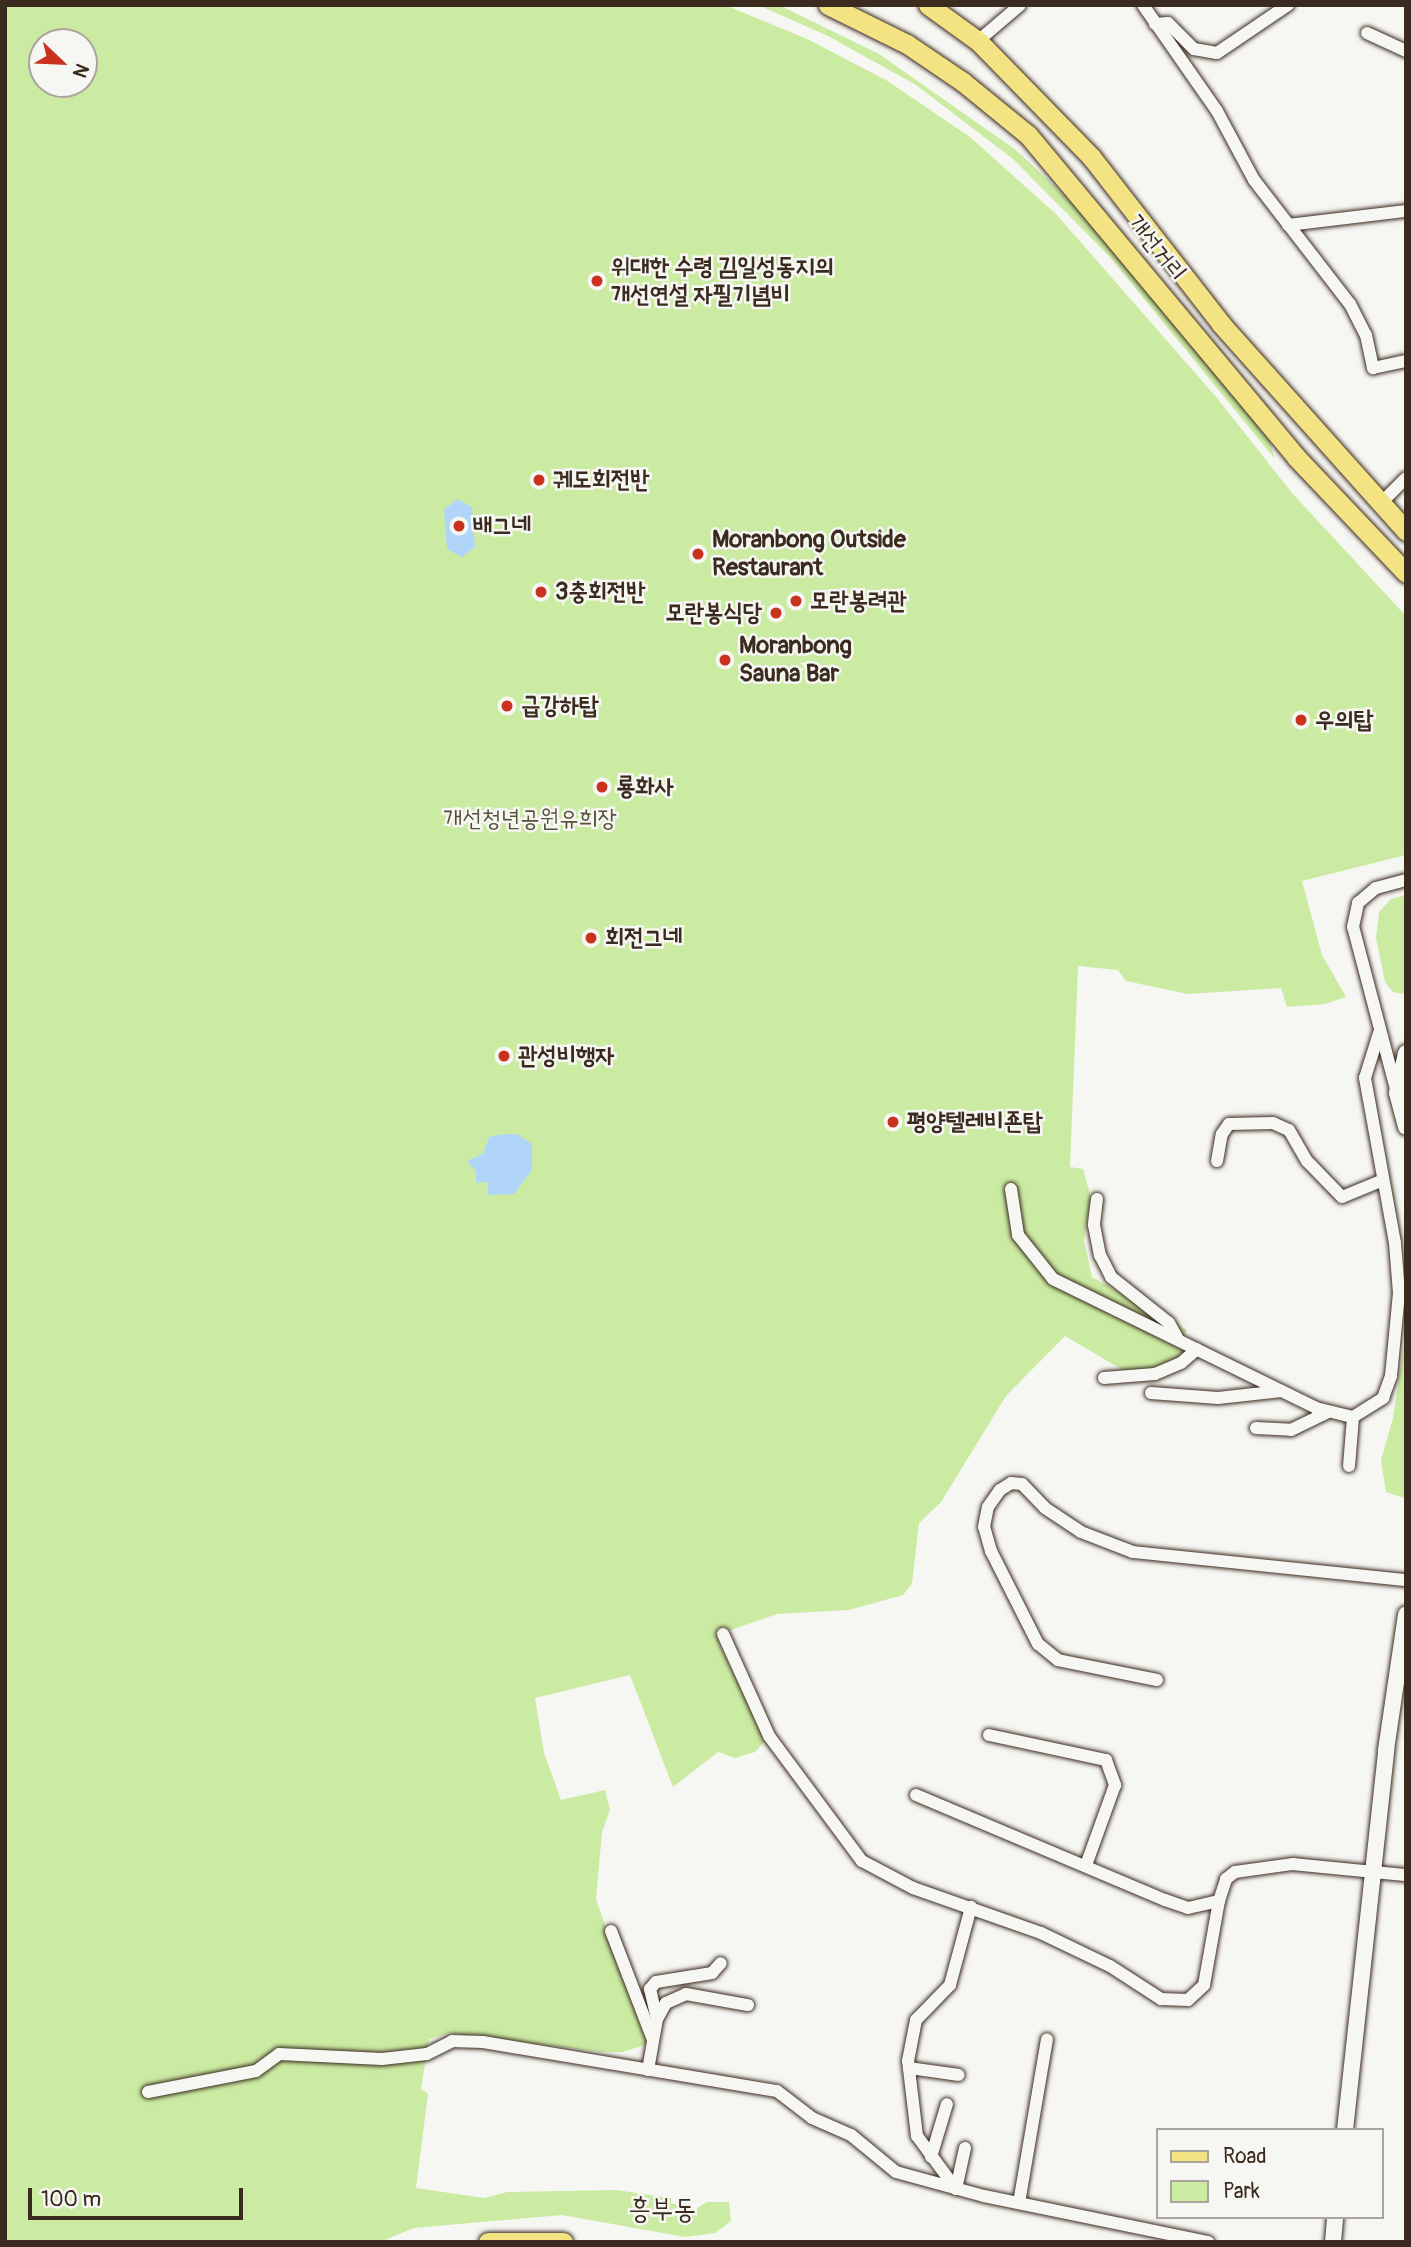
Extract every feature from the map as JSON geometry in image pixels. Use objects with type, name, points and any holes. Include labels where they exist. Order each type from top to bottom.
[{"type":"main road","name":"개선거리","points":[[828,5],[907,44],[963,82],[1028,135],[1296,457],[1406,573]]},
{"type":"main road","name":"개선거리","points":[[928,5],[978,41],[1092,158],[1221,324],[1406,531]]},
{"type":"main road","points":[[1406,1053],[1397,1093],[1406,1127]]},
{"type":"main road","points":[[1345,2128],[1372,1873],[1406,1614]]},
{"type":"main road","points":[[1333,2242],[1335,2219]]},
{"type":"main road","points":[[488,2242],[563,2242]]},
{"type":"street","points":[[978,41],[1020,5]]},
{"type":"street","points":[[1143,5],[1217,111],[1254,180],[1361,322],[1373,368],[1406,361]]},
{"type":"street","points":[[1155,24],[1168,23],[1194,49],[1217,53],[1288,5]]},
{"type":"street","points":[[1367,33],[1406,51]]},
{"type":"street","points":[[1288,225],[1406,211]]},
{"type":"street","points":[[1381,503],[1406,478]]},
{"type":"street","points":[[1397,1093],[1353,927],[1358,903],[1376,888],[1406,880]]},
{"type":"street","points":[[1011,1189],[1018,1235],[1053,1279],[1328,1412],[1353,1417],[1382,1398],[1395,1343],[1399,1293],[1395,1243],[1381,1181],[1365,1079],[1379,1033]]},
{"type":"street","points":[[1217,1161],[1222,1133],[1230,1124],[1273,1123],[1289,1129],[1307,1161],[1342,1196],[1381,1181]]},
{"type":"street","points":[[1097,1199],[1094,1225],[1100,1255],[1111,1277],[1169,1323],[1178,1340]]},
{"type":"street","points":[[1104,1378],[1155,1374],[1181,1363],[1197,1349]]},
{"type":"street","points":[[1151,1393],[1218,1398],[1283,1391]]},
{"type":"street","points":[[1256,1428],[1292,1430],[1328,1412]]},
{"type":"street","points":[[1349,1466],[1353,1417]]},
{"type":"street","points":[[1157,1680],[1058,1660],[1038,1644],[991,1551],[984,1527],[988,1507],[1000,1490],[1011,1483],[1023,1484],[1045,1508],[1081,1532],[1133,1552],[1406,1580]]},
{"type":"street","points":[[723,1634],[769,1736],[862,1861],[913,1888],[1041,1933],[1174,2002],[1198,1995],[1204,1985],[1219,1901],[1226,1880],[1235,1872],[1293,1864],[1406,1875]]},
{"type":"street","points":[[989,1735],[1107,1760],[1115,1785],[1086,1865]]},
{"type":"street","points":[[916,1795],[1188,1908],[1219,1901]]},
{"type":"street","points":[[956,2189],[917,2136],[909,2068],[916,2020],[950,1985],[971,1907]]},
{"type":"street","points":[[611,1931],[653,2041]]},
{"type":"street","points":[[657,2019],[650,1989],[656,1982],[712,1973],[721,1963]]},
{"type":"street","points":[[648,2070],[657,2019],[666,2003],[686,1994],[748,2005]]},
{"type":"street","points":[[1019,2203],[1047,2039]]},
{"type":"street","points":[[148,2092],[256,2071],[279,2054],[382,2060],[427,2054],[452,2041],[482,2042],[777,2091],[812,2118],[851,2135],[896,2172],[956,2189],[1208,2242]]},
{"type":"street","points":[[909,2068],[959,2075]]},
{"type":"street","points":[[930,2157],[947,2104]]},
{"type":"street","points":[[956,2189],[965,2148]]},
{"type":"green space","name":"개선청년공원유희장","points":[[5,5],[725,5],[807,39],[886,80],[970,137],[1056,214],[1217,398],[1292,493],[1406,616],[1406,855],[1302,881],[1322,955],[1346,997],[1325,1004],[1287,1007],[1281,988],[1188,994],[1126,981],[1118,970],[1078,966],[1070,1167],[1083,1169],[1091,1198],[1084,1241],[1092,1277],[1187,1330],[1179,1345],[1185,1352],[1165,1367],[1128,1373],[1065,1336],[1006,1396],[941,1502],[919,1523],[912,1584],[903,1595],[849,1610],[777,1614],[731,1630],[718,1642],[767,1739],[755,1752],[735,1758],[718,1752],[673,1787],[630,1675],[535,1698],[544,1753],[561,1800],[605,1790],[610,1810],[602,1832],[596,1899],[647,2044],[623,2052],[600,2052],[450,2033],[429,2039],[421,2089],[428,2094],[416,2188],[484,2198],[507,2192],[616,2190],[671,2198],[671,2203],[694,2210],[707,2202],[729,2202],[731,2221],[715,2233],[685,2237],[562,2215],[414,2228],[380,2242],[5,2242]]},
{"type":"green space","points":[[758,5],[779,5],[879,54],[1016,150],[1076,206],[1269,436],[1274,458],[1110,257],[1013,159],[916,85],[828,36]]},
{"type":"green space","points":[[1406,895],[1406,991],[1402,994],[1393,992],[1385,982],[1376,938],[1379,912],[1391,899]]},
{"type":"green space","points":[[1406,1331],[1404,1498],[1386,1492],[1381,1460],[1393,1418]]},
{"type":"water","points":[[457,499],[472,507],[475,547],[462,557],[447,549],[444,510]]},
{"type":"water","points":[[517,1134],[532,1144],[532,1170],[514,1194],[488,1195],[488,1182],[476,1183],[476,1171],[467,1161],[483,1154],[489,1137]]},
{"type":"place","name":"위대한 수령 김일성동지의 개선연설 자필기념비","points":[[597,281]]},
{"type":"place","name":"궤도회전반","points":[[539,480]]},
{"type":"place","name":"배그네","points":[[459,526]]},
{"type":"place","name":"Moranbong Outside Restaurant","points":[[698,554]]},
{"type":"place","name":"3충회전반","points":[[541,592]]},
{"type":"place","name":"모란봉려관","points":[[796,601]]},
{"type":"place","name":"모란봉식당","points":[[776,613]]},
{"type":"place","name":"Moranbong Sauna Bar","points":[[725,660]]},
{"type":"place","name":"급강하탑","points":[[507,706]]},
{"type":"place","name":"우의탑","points":[[1301,720]]},
{"type":"place","name":"룡화사","points":[[602,787]]},
{"type":"place","name":"회전그네","points":[[591,938]]},
{"type":"place","name":"관성비행자","points":[[504,1056]]},
{"type":"place","name":"평양텔레비죤탑","points":[[893,1122]]},
{"type":"district","name":"흥부동","points":[[662,2210]]}]
